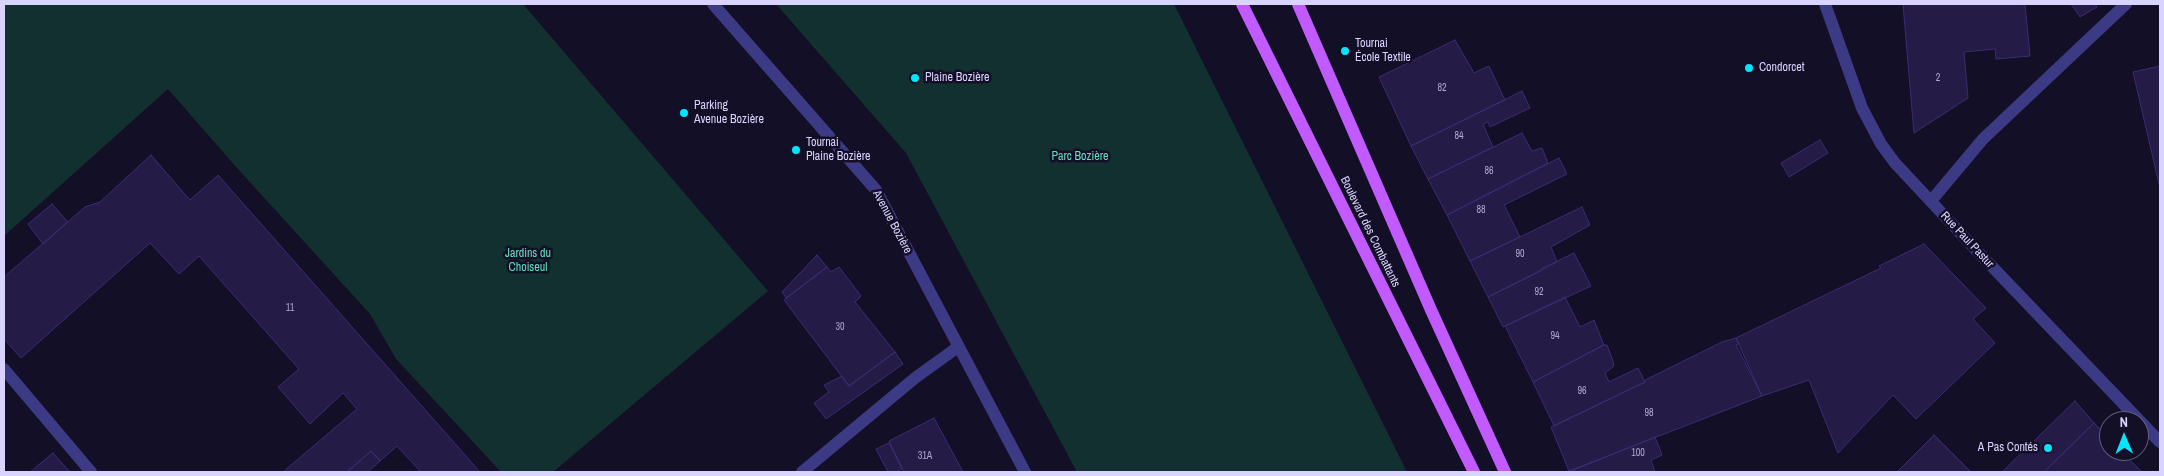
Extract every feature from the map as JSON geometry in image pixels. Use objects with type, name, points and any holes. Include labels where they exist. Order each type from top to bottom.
[{"type":"main road","name":"Boulevard des Combattants","points":[[1242,4],[1474,472]]},
{"type":"main road","name":"Boulevard des Combattants","points":[[1298,4],[1431,310],[1505,472]]},
{"type":"street","name":"Avenue Bozière","points":[[713,4],[876,190],[1025,472]]},
{"type":"street","name":"Rue Paul Pastur","points":[[1825,4],[1862,108],[1881,144],[1931,201],[2160,442]]},
{"type":"street","points":[[1931,201],[1983,139],[2126,4]]},
{"type":"street","points":[[802,472],[915,378],[958,347]]},
{"type":"street","points":[[4,369],[91,472]]},
{"type":"green space","name":"Jardins du Choiseul","points":[[4,4],[523,4],[768,291],[553,472],[501,472],[396,359],[370,314],[168,89],[4,236]]},
{"type":"green space","name":"Parc Bozière","points":[[776,4],[1174,4],[1407,472],[1077,472],[906,153]]},
{"type":"building","points":[[1903,4],[2025,4],[2030,56],[1996,59],[1995,49],[1964,52],[1968,98],[1914,133]]},
{"type":"building","points":[[2071,4],[2095,4],[2097,7],[2080,17]]},
{"type":"building","points":[[1455,40],[1474,73],[1489,66],[1505,100],[1411,146],[1379,77]]},
{"type":"building","points":[[2160,66],[2160,184],[2159,184],[2133,72]]},
{"type":"building","points":[[1522,91],[1530,108],[1490,127],[1488,122],[1483,124],[1493,147],[1428,179],[1411,146]]},
{"type":"building","points":[[1522,133],[1532,151],[1542,148],[1548,163],[1447,215],[1428,179]]},
{"type":"building","points":[[1820,140],[1828,153],[1789,177],[1781,163]]},
{"type":"building","points":[[151,155],[190,200],[218,175],[480,472],[421,472],[397,446],[380,461],[371,451],[347,472],[283,472],[357,409],[343,393],[310,424],[278,387],[299,369],[199,256],[179,274],[150,243],[21,358],[4,339],[4,277],[85,207],[100,202]]},
{"type":"building","points":[[1559,158],[1567,174],[1504,205],[1520,237],[1470,261],[1447,215]]},
{"type":"building","points":[[52,204],[68,222],[43,244],[28,224]]},
{"type":"building","points":[[1582,207],[1590,225],[1551,247],[1557,262],[1488,297],[1470,261]]},
{"type":"building","points":[[1924,244],[1986,308],[1973,319],[1995,343],[1916,419],[1893,395],[1838,453],[1809,380],[1762,396],[1736,338],[1881,268],[1879,266]]},
{"type":"building","points":[[1574,253],[1591,286],[1503,327],[1488,297]]},
{"type":"building","points":[[817,255],[827,267],[786,298],[782,292]]},
{"type":"building","points":[[827,267],[831,272],[839,267],[861,296],[855,302],[895,352],[849,386],[784,300]]},
{"type":"building","points":[[1565,297],[1580,327],[1594,320],[1604,345],[1533,382],[1505,326]]},
{"type":"building","points":[[1736,338],[1739,344],[1736,345],[1762,396],[1569,471],[1551,427],[1645,382],[1645,380],[1722,342]]},
{"type":"building","points":[[1607,345],[1614,366],[1605,373],[1609,382],[1638,368],[1645,382],[1554,426],[1533,382]]},
{"type":"building","points":[[895,352],[903,364],[826,419],[814,403],[829,392],[824,385],[842,376],[849,386]]},
{"type":"building","name":"A Pas Contés","points":[[2075,401],[2094,423],[2044,472],[2002,472]]},
{"type":"building","points":[[934,418],[963,472],[904,472],[889,441]]},
{"type":"building","points":[[2094,423],[2099,428],[2099,461],[2131,461],[2142,472],[2044,472]]},
{"type":"building","points":[[1934,435],[1971,472],[1897,472]]},
{"type":"building","points":[[1655,437],[1662,455],[1651,460],[1655,472],[1569,472]]},
{"type":"building","points":[[889,443],[902,469],[895,472],[888,472],[876,449]]},
{"type":"building","points":[[371,451],[380,461],[368,472],[347,472]]},
{"type":"building","points":[[53,453],[70,472],[30,472]]},
{"type":"place","name":"Tournai École Textile","points":[[1345,51]]},
{"type":"place","name":"Condorcet","points":[[1749,68]]},
{"type":"place","name":"Plaine Bozière","points":[[915,78]]},
{"type":"place","name":"Parking Avenue Bozière","points":[[684,113]]},
{"type":"place","name":"Tournai Plaine Bozière","points":[[796,150]]},
{"type":"place","name":"A Pas Contés","points":[[2048,448]]}]
